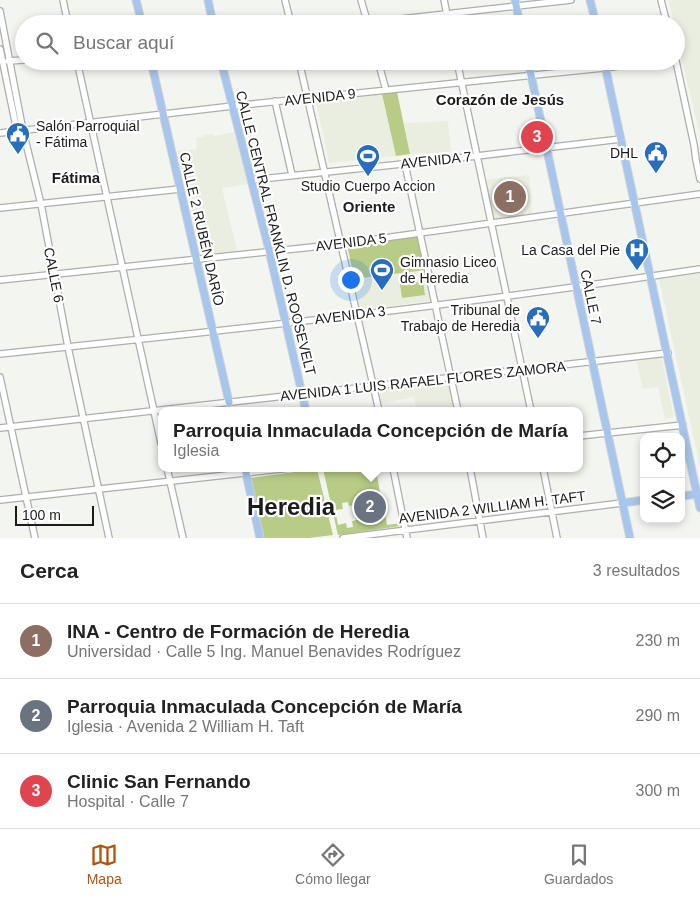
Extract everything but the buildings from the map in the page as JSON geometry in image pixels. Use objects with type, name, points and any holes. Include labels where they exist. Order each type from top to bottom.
[{"type":"main road","points":[[136,0],[140,15]]},
{"type":"main road","points":[[208,0],[211,15]]},
{"type":"main road","points":[[590,0],[594,15]]},
{"type":"main road","name":"CALLE 2 RUBÉN DARÍO","points":[[153,70],[229,402]]},
{"type":"main road","name":"CALLE CENTRAL FRANKLIN D. ROOSEVELT","points":[[224,70],[305,407]]},
{"type":"main road","name":"CALLE 7","points":[[530,70],[630,538]]},
{"type":"main road","points":[[605,70],[699,494],[700,508]]},
{"type":"main road","points":[[246,473],[260,538]]},
{"type":"main road","points":[[685,496],[699,494]]},
{"type":"main road","name":"AVENIDA 2 WILLIAM H. TAFT","points":[[622,503],[640,501]]},
{"type":"street","points":[[63,0],[66,15]]},
{"type":"street","points":[[285,0],[288,15]]},
{"type":"street","points":[[361,0],[366,15]]},
{"type":"street","points":[[444,0],[447,14]]},
{"type":"street","points":[[438,15],[516,3],[571,0]]},
{"type":"street","points":[[661,0],[665,15]]},
{"type":"street","name":"CALLE 6","points":[[0,11],[10,61],[20,131]]},
{"type":"street","name":"CALLE 6","points":[[0,49],[1,62],[41,204],[68,347],[109,538]]},
{"type":"street","points":[[1,62],[15,61]]},
{"type":"street","points":[[79,70],[158,429]]},
{"type":"street","points":[[301,70],[378,407]]},
{"type":"street","points":[[380,70],[386,90]]},
{"type":"street","points":[[459,70],[505,296],[530,407]]},
{"type":"street","name":"AVENIDA 9","points":[[0,133],[564,70]]},
{"type":"street","points":[[678,70],[697,152],[700,178]]},
{"type":"street","points":[[276,102],[292,175]]},
{"type":"street","name":"AVENIDA 7","points":[[251,180],[621,139]]},
{"type":"street","points":[[405,164],[457,407]]},
{"type":"street","points":[[0,208],[180,189]]},
{"type":"street","name":"AVENIDA 5","points":[[0,280],[122,268],[268,250],[341,244],[700,194]]},
{"type":"street","name":"AVENIDA 3","points":[[0,354],[285,324],[700,269]]},
{"type":"street","name":"AVENIDA 1 LUIS RAFAEL FLORES ZAMORA","points":[[187,407],[668,353]]},
{"type":"street","points":[[0,377],[35,538]]},
{"type":"street","name":"AVENIDA 1 LUIS RAFAEL FLORES ZAMORA","points":[[0,428],[158,411]]},
{"type":"street","points":[[583,436],[683,425]]},
{"type":"street","points":[[168,472],[183,538]]},
{"type":"street","points":[[0,500],[255,472]]},
{"type":"street","points":[[394,472],[407,538]]},
{"type":"street","points":[[471,472],[483,538]]},
{"type":"street","points":[[544,472],[557,538]]},
{"type":"street","name":"AVENIDA 2 WILLIAM H. TAFT","points":[[343,538],[622,503]]},
{"type":"shaded area","points":[[669,0],[700,0],[700,135],[684,70],[685,15],[672,15]]},
{"type":"shaded area","points":[[382,94],[396,156],[329,163],[316,102]]},
{"type":"shaded area","points":[[448,121],[451,152],[410,154],[404,123]]},
{"type":"shaded area","points":[[234,132],[248,184],[222,188],[237,251],[202,254],[177,151],[197,149],[196,138],[204,137],[203,135],[213,134],[214,136]]},
{"type":"shaded area","points":[[529,175],[532,214],[494,219],[484,180]]},
{"type":"shaded area","points":[[425,270],[431,301],[360,310],[354,279]]},
{"type":"shaded area","points":[[700,273],[700,467],[659,279]]},
{"type":"shaded area","points":[[661,355],[674,417],[665,419],[658,387],[643,389],[637,362]]},
{"type":"shaded area","points":[[450,381],[454,407],[416,407],[414,397],[381,403],[378,389]]},
{"type":"green space","points":[[397,92],[410,154],[396,156],[382,94]]},
{"type":"green space","points":[[418,235],[425,270],[354,279],[347,244]]},
{"type":"green space","points":[[423,281],[425,295],[402,298],[400,284]]},
{"type":"green space","points":[[295,472],[318,472],[333,535],[309,538],[263,538],[250,478]]},
{"type":"green space","points":[[324,472],[377,472],[381,500],[349,506],[348,502],[342,503],[343,509],[335,510],[338,525],[346,523],[347,528],[353,527],[352,521],[385,514],[387,525],[401,523],[401,526],[338,535]]},
{"type":"place","name":"Clinic San Fernando","points":[[537,137]]},
{"type":"place","name":"Salón Parroquial - Fátima","points":[[18,155]]},
{"type":"place","name":"DHL","points":[[656,174]]},
{"type":"place","name":"Studio Cuerpo Accion","points":[[368,177]]},
{"type":"place","name":"INA - Centro de Formación de Heredia","points":[[510,197]]},
{"type":"place","name":"La Casa del Pie","points":[[637,271]]},
{"type":"place","name":"Gimnasio Liceo de Heredia","points":[[382,291]]},
{"type":"place","name":"Tribunal de Trabajo de Heredia","points":[[538,339]]},
{"type":"place","name":"Parroquia Inmaculada Concepción de María","points":[[370,507]]},
{"type":"district","name":"Corazón de Jesús","points":[[500,99]]},
{"type":"district","name":"Fátima","points":[[76,177]]},
{"type":"district","name":"Oriente","points":[[369,206]]},
{"type":"district","name":"Heredia","points":[[291,506]]}]
